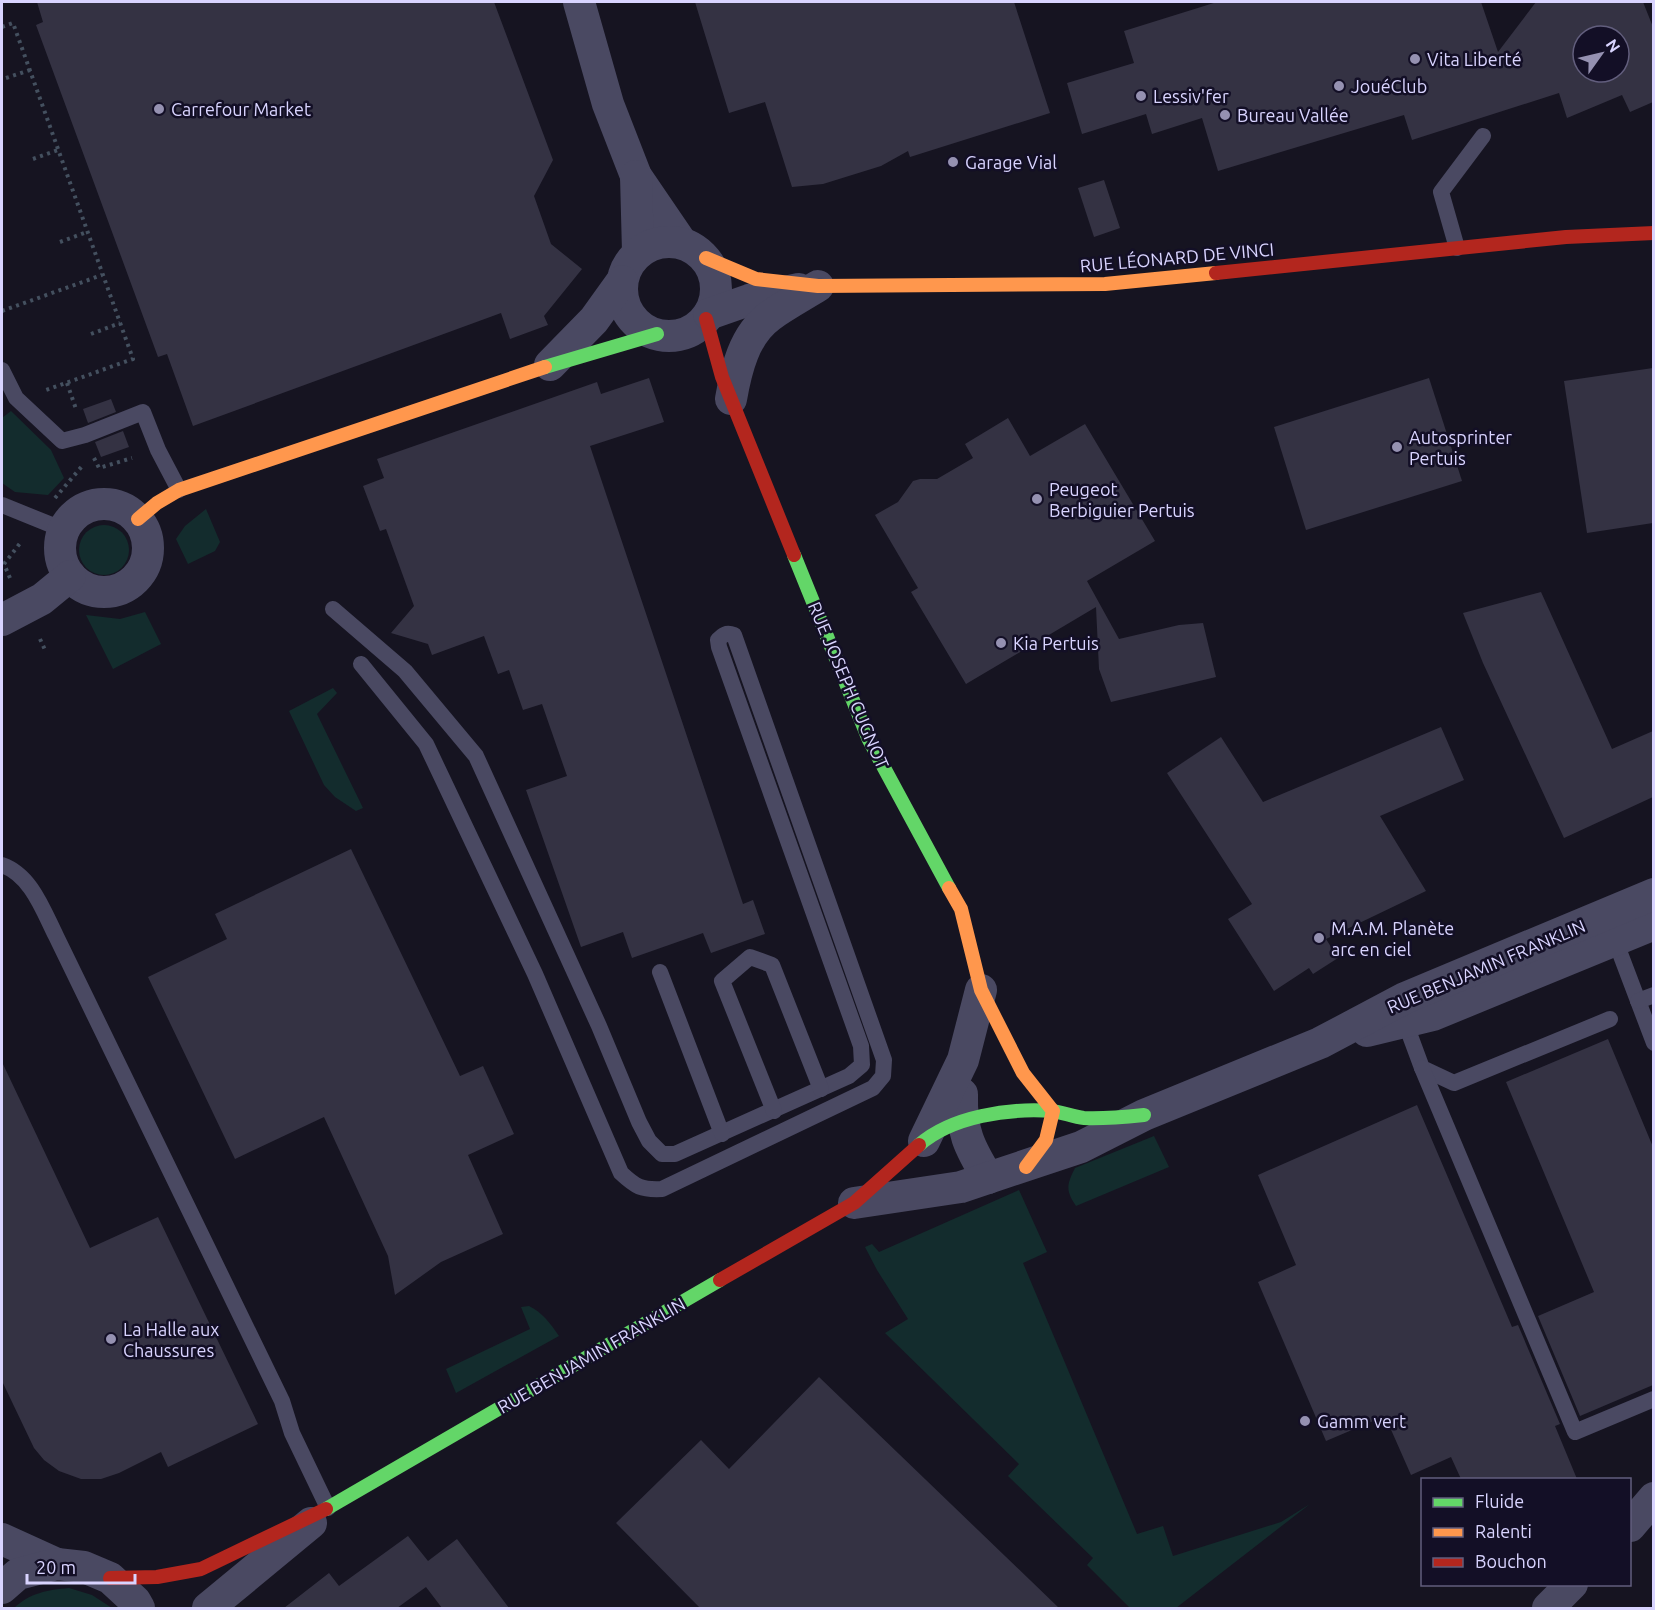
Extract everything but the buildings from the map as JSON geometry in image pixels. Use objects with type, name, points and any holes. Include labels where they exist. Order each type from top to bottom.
[{"type":"street","points":[[138,519],[157,503],[179,490],[550,365],[695,329],[708,316],[716,296],[715,276],[636,176],[608,104],[579,2]]},
{"type":"street","points":[[636,176],[638,252]]},
{"type":"street","name":"RUE LÉONARD DE VINCI","points":[[693,250],[756,279],[818,286],[1105,284],[1566,237],[1653,233]]},
{"type":"street","points":[[668,335],[644,329],[633,320],[625,308],[622,281],[627,265],[638,252],[651,244],[666,241],[693,250]]},
{"type":"street","points":[[550,365],[594,320],[622,281]]},
{"type":"street","points":[[708,316],[749,300],[818,286]]},
{"type":"street","points":[[727,388],[734,380],[744,351],[754,332],[768,317],[818,286]]},
{"type":"street","name":"RUE JOSEPH CUGNOT","points":[[708,316],[727,388],[869,740],[961,909],[981,990],[1023,1072],[1053,1111]]},
{"type":"street","name":"RUE JOSEPH CUGNOT","points":[[668,335],[727,388]]},
{"type":"street","points":[[105,503],[123,508],[138,519],[147,534],[148,550],[145,566],[135,580],[119,590],[102,592],[84,587],[70,576],[62,562],[60,546],[64,530],[73,517],[86,507],[105,503]]},
{"type":"street","points":[[2,620],[42,598],[70,576]]},
{"type":"street","name":"RUE BENJAMIN FRANKLIN","points":[[854,1203],[962,1187],[1081,1147],[1144,1115],[1320,1043],[1405,998],[1653,894]]},
{"type":"street","name":"RUE BENJAMIN FRANKLIN","points":[[1320,1043],[1433,1015],[1653,924]]},
{"type":"street","name":"RUE JOSEPH CUGNOT","points":[[924,1141],[963,1060],[981,990]]},
{"type":"street","name":"RUE JOSEPH CUGNOT","points":[[963,1060],[962,1121],[971,1151],[988,1178]]},
{"type":"street","points":[[1026,1167],[1046,1140],[1053,1111]]},
{"type":"street","name":"RUE BENJAMIN FRANKLIN","points":[[110,1578],[157,1577],[201,1569],[328,1508],[854,1203],[924,1141],[962,1121],[992,1113],[1053,1111],[1080,1118],[1106,1119],[1144,1115]]},
{"type":"street","points":[[1631,1524],[1653,1498]]},
{"type":"street","name":"RUE BENJAMIN FRANKLIN","points":[[208,1608],[328,1508]]},
{"type":"street","points":[[2,1539],[57,1564],[84,1567],[110,1578],[135,1601],[139,1608]]},
{"type":"street","points":[[2,1588],[18,1574],[57,1564]]},
{"type":"street","points":[[1548,1608],[1570,1586]]},
{"type":"lane","points":[[1457,248],[1441,192],[1483,136]]},
{"type":"lane","points":[[2,370],[18,400],[62,441],[85,435],[143,412],[158,450],[179,490]]},
{"type":"lane","points":[[2,505],[64,530]]},
{"type":"lane","points":[[333,609],[405,671],[476,756],[599,1026],[639,1122],[649,1141],[662,1154],[675,1154],[774,1111],[849,1076],[862,1065],[861,1046],[720,647],[718,640],[723,635],[728,633],[734,635],[884,1060],[883,1076],[873,1088],[662,1189],[646,1190],[632,1184],[621,1173],[535,974],[426,744],[361,664]]},
{"type":"lane","points":[[2,865],[17,873],[32,890],[56,936],[277,1390],[292,1433],[328,1508]]},
{"type":"lane","points":[[1615,940],[1646,998],[1653,1043]]},
{"type":"lane","points":[[774,1111],[722,981],[750,957],[772,965],[821,1089]]},
{"type":"lane","points":[[660,972],[722,1134]]},
{"type":"lane","points":[[1422,1068],[1454,1083],[1610,1019]]},
{"type":"lane","points":[[1405,1022],[1422,1068],[1575,1432],[1653,1400]]},
{"type":"path","points":[[2,27],[13,23],[133,359],[18,400]]},
{"type":"path","points":[[6,78],[30,70]]},
{"type":"path","points":[[33,159],[58,150]]},
{"type":"path","points":[[60,242],[87,232]]},
{"type":"path","points":[[2,311],[102,275]]},
{"type":"path","points":[[91,334],[120,323]]},
{"type":"green space","points":[[11,411],[51,450],[64,478],[48,495],[15,492],[2,483],[2,418]]},
{"type":"green space","points":[[206,509],[220,542],[215,551],[188,564],[176,539],[185,526]]},
{"type":"green space","points":[[99,525],[109,525],[122,532],[129,545],[129,555],[122,568],[109,575],[99,575],[90,571],[83,564],[79,555],[79,545],[83,536],[90,529]]},
{"type":"green space","points":[[145,612],[161,644],[113,669],[86,615],[120,619]]},
{"type":"green space","points":[[333,688],[337,693],[317,714],[363,808],[356,811],[335,797],[324,785],[289,711]]},
{"type":"green space","points":[[1154,1136],[1169,1167],[1076,1206],[1068,1187],[1075,1168]]},
{"type":"green space","points":[[1019,1190],[1047,1252],[1023,1263],[1137,1534],[1163,1526],[1173,1556],[1281,1522],[1310,1504],[1176,1608],[1130,1608],[1087,1565],[1093,1558],[1008,1476],[1019,1464],[885,1333],[908,1319],[865,1247],[872,1244],[879,1252]]},
{"type":"green space","points":[[529,1306],[542,1315],[559,1336],[456,1393],[446,1369],[530,1329],[521,1307]]},
{"type":"green space","points":[[69,1588],[92,1595],[112,1608],[14,1608],[39,1593]]},
{"type":"traffic: fast","points":[[545,367],[657,334]]},
{"type":"traffic: fast","points":[[794,555],[869,740],[949,888]]},
{"type":"traffic: fast","points":[[919,1145],[948,1127],[1000,1113],[1035,1110],[1092,1118],[1144,1115]]},
{"type":"traffic: fast","points":[[326,1509],[720,1280]]},
{"type":"traffic: slow","points":[[706,258],[756,279],[818,286],[1105,284],[1216,273]]},
{"type":"traffic: slow","points":[[138,519],[157,503],[179,490],[545,367]]},
{"type":"traffic: slow","points":[[949,888],[961,909],[981,990],[1023,1073],[1053,1111],[1046,1140],[1026,1167]]},
{"type":"traffic: jam","points":[[1216,273],[1566,237],[1654,233]]},
{"type":"traffic: jam","points":[[706,319],[722,377],[794,555]]},
{"type":"traffic: jam","points":[[720,1280],[854,1203],[919,1145]]},
{"type":"traffic: jam","points":[[110,1578],[157,1577],[201,1569],[326,1509]]},
{"type":"place","name":"Vita Liberté","points":[[1415,59]]},
{"type":"place","name":"JouéClub","points":[[1339,86]]},
{"type":"place","name":"Lessiv'fer","points":[[1141,96]]},
{"type":"place","name":"Carrefour Market","points":[[159,109]]},
{"type":"place","name":"Bureau Vallée","points":[[1225,115]]},
{"type":"place","name":"Garage Vial","points":[[953,162]]},
{"type":"place","name":"Autosprinter Pertuis","points":[[1397,447]]},
{"type":"place","name":"Peugeot Berbiguier Pertuis","points":[[1037,499]]},
{"type":"place","name":"Kia Pertuis","points":[[1001,643]]},
{"type":"place","name":"M.A.M. Planète arc en ciel","points":[[1319,938]]},
{"type":"place","name":"La Halle aux Chaussures","points":[[111,1339]]},
{"type":"place","name":"Gamm vert","points":[[1305,1421]]}]
